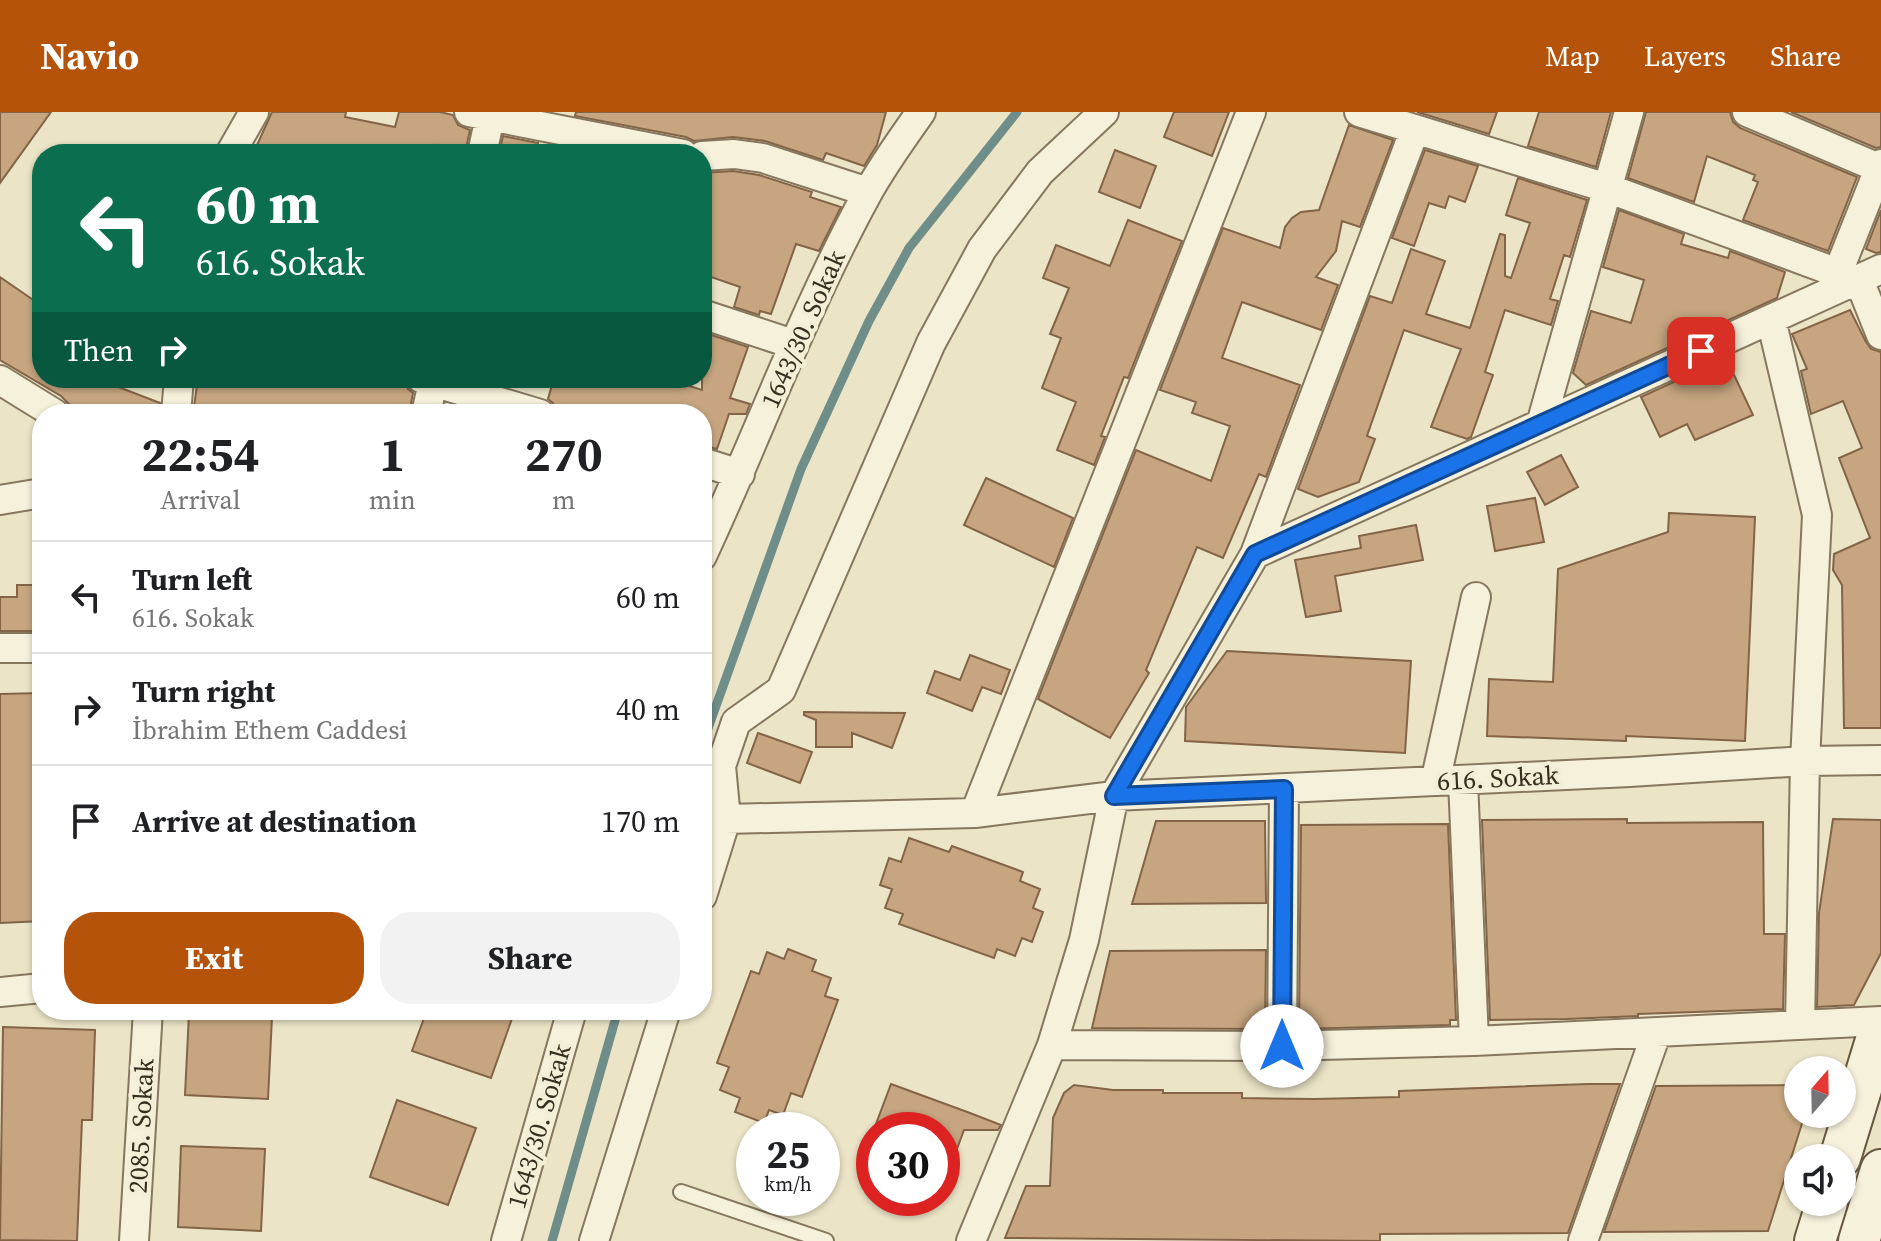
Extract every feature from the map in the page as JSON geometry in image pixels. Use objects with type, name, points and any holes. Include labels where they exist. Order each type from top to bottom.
[{"type":"main road","points":[[1844,1144],[1881,1032]]},
{"type":"main road","points":[[1859,1241],[1881,1170]]},
{"type":"main road","points":[[1815,1241],[1823,1216]]},
{"type":"street","points":[[236,144],[254,112]]},
{"type":"street","name":"1643/30. Sokak","points":[[712,534],[793,344],[868,192],[921,112]]},
{"type":"street","points":[[712,864],[726,819],[721,766],[736,722],[781,690],[931,343],[982,249],[1040,172],[1104,112]]},
{"type":"street","points":[[975,813],[1251,112]]},
{"type":"street","points":[[1359,112],[1607,188],[1852,279]]},
{"type":"street","points":[[1541,424],[1629,112]]},
{"type":"street","points":[[1747,112],[1880,166],[1852,279],[1881,335]]},
{"type":"street","points":[[482,144],[483,114],[633,144]]},
{"type":"street","points":[[971,1241],[1052,1045],[1084,940],[1114,796],[1255,554],[1415,129]]},
{"type":"street","points":[[712,155],[734,154],[763,158],[868,192]]},
{"type":"street","points":[[1255,554],[1771,319],[1852,279]]},
{"type":"street","points":[[712,317],[793,344]]},
{"type":"street","points":[[1771,319],[1817,515],[1805,761],[1800,1025]]},
{"type":"street","points":[[0,380],[39,404]]},
{"type":"street","points":[[458,388],[508,404]]},
{"type":"street","points":[[712,465],[740,474]]},
{"type":"street","points":[[0,500],[32,495]]},
{"type":"street","points":[[1474,1041],[1450,780],[1438,769],[1476,597]]},
{"type":"street","points":[[0,648],[32,648]]},
{"type":"street","name":"616. Sokak","points":[[726,819],[975,813],[1114,796],[1805,761],[1881,760]]},
{"type":"street","points":[[1282,1046],[1284,789]]},
{"type":"street","points":[[0,992],[32,989]]},
{"type":"street","name":"2085. Sokak","points":[[134,1241],[147,1020]]},
{"type":"street","name":"1643/30. Sokak","points":[[506,1241],[569,1020]]},
{"type":"street","points":[[594,1241],[663,1020]]},
{"type":"street","points":[[1052,1045],[1282,1046],[1474,1041],[1881,1021]]},
{"type":"street","points":[[1583,1241],[1656,1034]]},
{"type":"lane","points":[[681,1192],[826,1241]]},
{"type":"building","points":[[0,112],[51,112],[0,183]]},
{"type":"building","points":[[272,112],[346,112],[345,117],[395,127],[399,112],[440,112],[453,115],[458,125],[470,130],[467,144],[258,144]]},
{"type":"building","points":[[576,112],[886,112],[877,145],[864,166],[826,153],[823,160],[765,141],[733,137],[694,141],[575,116]]},
{"type":"building","points":[[1174,112],[1229,112],[1212,156],[1164,137]]},
{"type":"building","points":[[1417,112],[1497,112],[1489,134]]},
{"type":"building","points":[[1539,112],[1611,112],[1596,167],[1528,146]]},
{"type":"building","points":[[1646,112],[1730,112],[1733,122],[1740,128],[1857,177],[1828,251],[1743,220],[1758,182],[1753,180],[1755,175],[1707,156],[1694,202],[1628,178]]},
{"type":"building","points":[[1791,112],[1881,112],[1881,147],[1876,148]]},
{"type":"building","points":[[1349,125],[1393,140],[1360,227],[1342,221],[1336,251],[1316,277],[1338,285],[1321,330],[1242,302],[1222,358],[1300,385],[1266,477],[1259,474],[1223,558],[1197,547],[1146,670],[1149,673],[1110,738],[1038,699],[1136,450],[1211,481],[1230,426],[1192,413],[1196,402],[1160,390],[1223,228],[1280,248],[1285,227],[1292,218],[1301,212],[1319,210]]},
{"type":"building","points":[[503,136],[538,143],[538,144],[501,144]]},
{"type":"building","points":[[1115,150],[1156,166],[1140,208],[1099,192]]},
{"type":"building","points":[[1425,150],[1478,166],[1465,202],[1449,196],[1445,208],[1429,203],[1414,246],[1392,238]]},
{"type":"building","points":[[733,171],[759,175],[812,192],[810,197],[841,207],[819,251],[796,244],[771,314],[760,311],[759,315],[734,307],[740,287],[712,277],[712,172]]},
{"type":"building","points":[[1518,178],[1587,200],[1570,257],[1564,255],[1550,299],[1558,301],[1551,325],[1505,310],[1485,372],[1493,375],[1471,437],[1467,439],[1431,427],[1461,349],[1404,330],[1367,436],[1375,439],[1359,482],[1318,497],[1298,489],[1370,296],[1392,303],[1411,249],[1445,261],[1426,314],[1470,328],[1500,234],[1505,235],[1505,276],[1511,278],[1530,223],[1506,215]]},
{"type":"building","points":[[1619,210],[1684,234],[1681,244],[1728,258],[1730,251],[1785,272],[1777,298],[1586,385],[1573,373],[1591,311],[1631,323],[1644,280],[1603,267]]},
{"type":"building","points":[[1881,210],[1881,252],[1876,253],[1866,249]]},
{"type":"building","points":[[1128,220],[1182,241],[1128,378],[1124,377],[1101,436],[1105,437],[1094,465],[1057,450],[1076,402],[1042,388],[1061,338],[1050,334],[1069,288],[1043,278],[1056,245],[1110,266]]},
{"type":"building","points":[[0,277],[32,299],[32,379],[0,360]]},
{"type":"building","points":[[1850,310],[1871,349],[1881,352],[1881,728],[1844,728],[1842,585],[1833,570],[1834,554],[1870,538],[1839,458],[1862,448],[1843,401],[1811,414],[1801,371],[1807,369],[1792,334]]},
{"type":"building","points":[[712,335],[748,347],[730,398],[750,404],[746,414],[729,414],[717,449],[712,448],[712,404],[553,404],[548,399],[551,388],[712,388]]},
{"type":"building","points":[[1726,358],[1753,415],[1695,440],[1687,424],[1660,437],[1641,397]]},
{"type":"building","points":[[47,388],[121,388],[160,403],[69,404]]},
{"type":"building","points":[[197,388],[408,388],[413,393],[411,404],[194,404]]},
{"type":"building","points":[[1561,455],[1578,487],[1545,505],[1527,472]]},
{"type":"building","points":[[986,478],[1073,518],[1054,567],[964,525]]},
{"type":"building","points":[[1535,498],[1544,542],[1495,551],[1487,506]]},
{"type":"building","points":[[1669,513],[1755,517],[1745,741],[1626,736],[1626,741],[1487,736],[1489,679],[1553,682],[1558,569],[1668,532]]},
{"type":"building","points":[[1416,525],[1423,560],[1335,576],[1341,611],[1306,617],[1295,560],[1361,548],[1359,536]]},
{"type":"building","points":[[17,585],[32,585],[32,631],[0,631],[0,597],[17,597]]},
{"type":"building","points":[[1227,651],[1411,661],[1405,753],[1185,741],[1186,707]]},
{"type":"building","points":[[970,655],[1010,670],[1001,694],[982,687],[972,711],[927,693],[935,671],[960,680]]},
{"type":"building","points":[[32,693],[32,921],[0,923],[0,694]]},
{"type":"building","points":[[804,712],[905,713],[892,748],[852,733],[852,747],[816,747],[816,720],[804,715]]},
{"type":"building","points":[[758,733],[812,752],[800,783],[747,763]]},
{"type":"building","points":[[1627,819],[1627,823],[1763,822],[1764,934],[1785,934],[1783,1009],[1490,1020],[1482,820]]},
{"type":"building","points":[[1833,819],[1881,820],[1881,953],[1854,1005],[1817,1007],[1819,913]]},
{"type":"building","points":[[1156,821],[1265,821],[1266,903],[1132,904]]},
{"type":"building","points":[[1448,824],[1456,1020],[1450,1020],[1450,1025],[1299,1029],[1301,825]]},
{"type":"building","points":[[909,838],[949,852],[952,846],[1023,872],[1020,881],[1040,889],[1033,908],[1043,912],[1032,942],[1022,938],[1015,956],[997,949],[994,958],[899,924],[903,914],[885,908],[892,889],[880,885],[889,858],[901,862]]},
{"type":"building","points":[[788,949],[816,960],[812,971],[831,978],[825,996],[838,1000],[802,1097],[791,1093],[784,1112],[736,1112],[735,1112],[740,1098],[720,1090],[729,1067],[717,1063],[751,971],[759,974],[767,952],[784,959]]},
{"type":"building","points":[[1266,950],[1265,1029],[1092,1028],[1110,951]]},
{"type":"building","points":[[189,1020],[272,1020],[268,1099],[185,1095]]},
{"type":"building","points":[[423,1020],[511,1020],[491,1078],[412,1051]]},
{"type":"building","points":[[3,1027],[95,1030],[92,1120],[82,1120],[77,1241],[0,1240]]},
{"type":"building","points":[[891,1084],[1001,1125],[998,1130],[964,1130],[960,1141],[960,1112],[880,1112]]},
{"type":"building","points":[[1620,1084],[1568,1233],[1380,1234],[1380,1241],[1005,1238],[1026,1186],[1050,1186],[1053,1118],[1064,1093],[1074,1085],[1113,1090],[1163,1090],[1163,1093],[1242,1093],[1242,1098],[1315,1099],[1399,1097],[1399,1091]]},
{"type":"building","points":[[1784,1085],[1784,1128],[1801,1128],[1796,1144],[1784,1144],[1784,1180],[1768,1231],[1604,1232],[1656,1086]]},
{"type":"building","points":[[397,1100],[476,1128],[448,1205],[370,1177]]},
{"type":"building","points":[[181,1146],[265,1149],[261,1231],[178,1227]]},
{"type":"waterway","points":[[712,717],[801,469],[869,321],[909,248],[1017,112]]},
{"type":"waterway","points":[[552,1241],[615,1020]]},
{"type":"route","points":[[1282,1046],[1284,789],[1114,796],[1255,554],[1701,351]]}]
